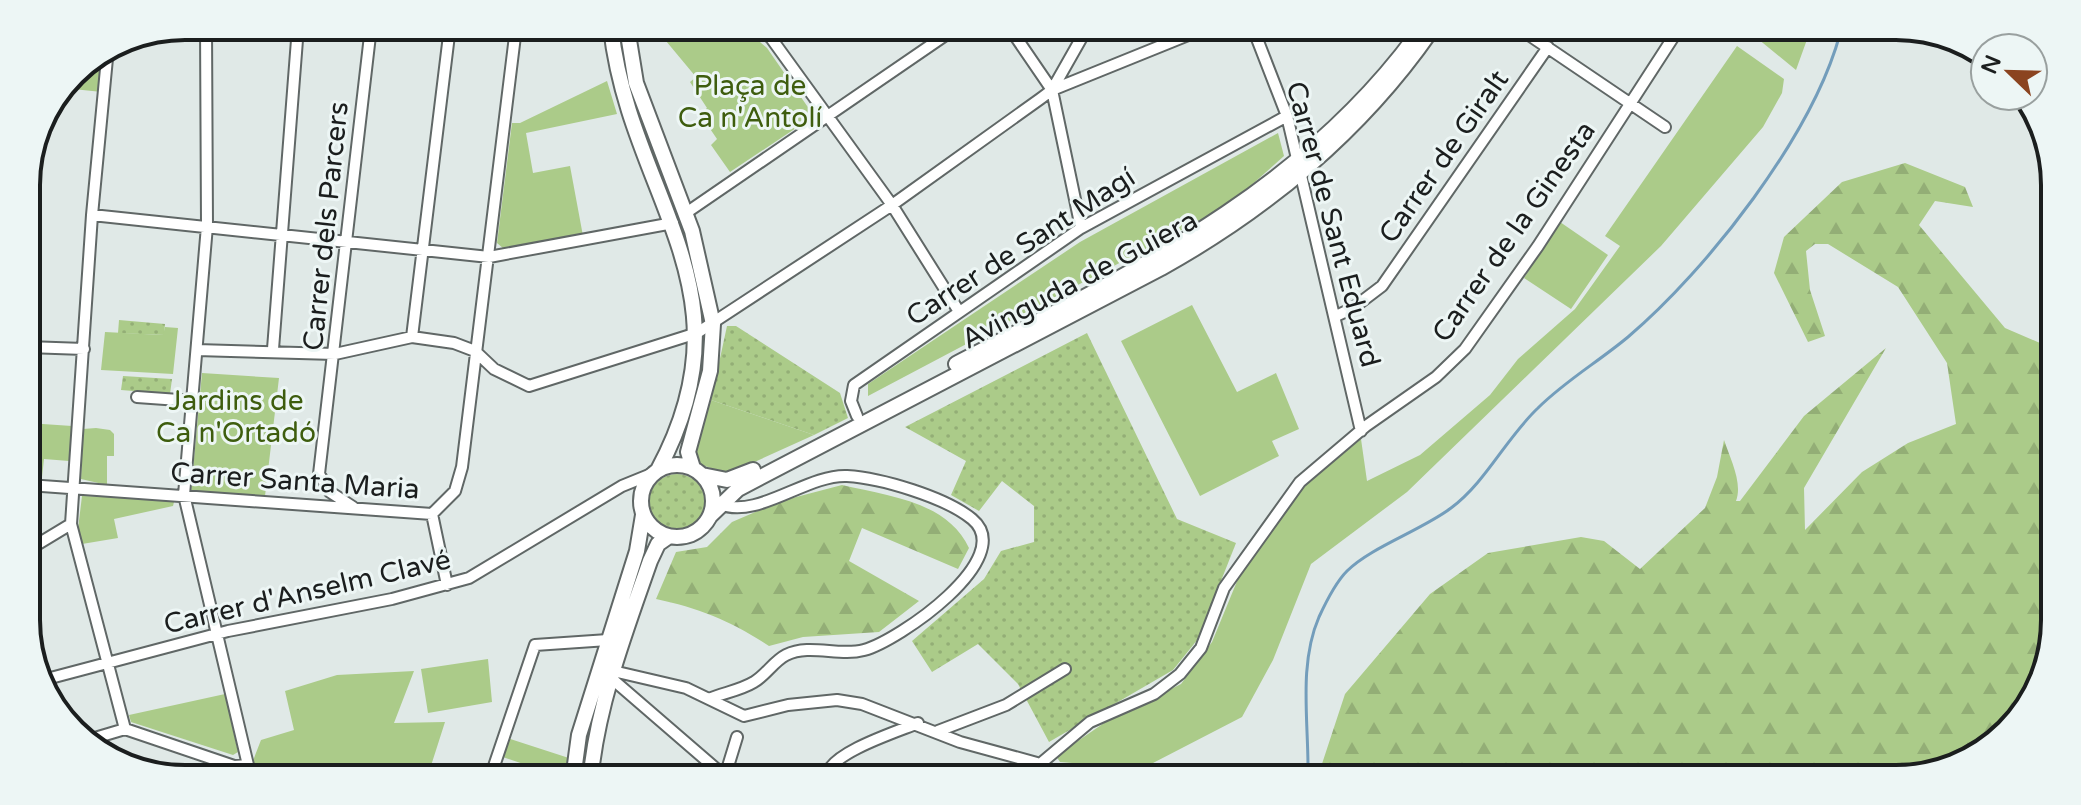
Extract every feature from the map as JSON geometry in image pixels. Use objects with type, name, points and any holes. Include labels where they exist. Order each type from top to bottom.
[{"type":"main road","points":[[575,765],[579,735],[640,542],[641,498],[671,443],[694,367],[697,333],[695,305],[673,223],[631,119],[617,75],[613,40]]},
{"type":"main road","points":[[592,765],[599,721],[658,544],[668,537],[695,532],[715,510],[713,495],[688,452],[708,378],[713,324],[686,213],[646,113],[633,71],[629,40]]},
{"type":"main road","name":"Avinguda de Guiera","points":[[698,472],[727,480],[740,477],[1168,254],[1299,167],[1412,40]]},
{"type":"main road","name":"Avinguda de Guiera","points":[[715,510],[738,489],[1173,262],[1299,167],[1367,111],[1424,40]]},
{"type":"main road","points":[[656,472],[675,465],[698,472]]},
{"type":"main road","points":[[643,515],[654,530],[668,537]]},
{"type":"main road","points":[[579,735],[614,675],[610,635]]},
{"type":"street","points":[[206,40],[207,226],[184,495],[248,765]]},
{"type":"street","points":[[273,349],[297,40]]},
{"type":"street","name":"Carrer dels Parcers","points":[[355,509],[330,492],[319,474],[369,40]]},
{"type":"street","points":[[412,337],[448,40]]},
{"type":"street","name":"Carrer Santa Maria","points":[[40,486],[432,514],[455,491],[462,467],[515,40]]},
{"type":"street","points":[[772,40],[825,117],[892,205],[958,310]]},
{"type":"street","points":[[686,213],[938,40]]},
{"type":"street","points":[[1018,40],[1052,90],[1081,228]]},
{"type":"street","points":[[1052,90],[1080,40]]},
{"type":"street","points":[[197,350],[273,349],[335,354],[412,337],[454,343],[475,351],[494,369],[529,386],[697,333],[892,205],[1052,90],[1176,40]]},
{"type":"street","name":"Carrer de Sant Eduard","points":[[1257,40],[1287,116],[1361,431]]},
{"type":"street","points":[[1537,40],[1665,127]]},
{"type":"street","name":"Carrer de la Ginesta","points":[[1037,763],[1090,722],[1154,694],[1180,674],[1201,648],[1224,588],[1253,543],[1300,482],[1361,431],[1436,377],[1465,349],[1538,246],[1672,40]]},
{"type":"street","name":"Carrer de Giralt","points":[[1336,316],[1353,308],[1382,286],[1548,47]]},
{"type":"street","points":[[107,62],[92,215],[71,524],[125,729]]},
{"type":"street","name":"Carrer de Sant Magí","points":[[857,416],[851,401],[854,385],[958,310],[1081,228],[1287,116]]},
{"type":"street","points":[[92,215],[489,257],[673,223]]},
{"type":"street","points":[[40,347],[84,349]]},
{"type":"street","points":[[137,397],[193,405]]},
{"type":"street","name":"Carrer d'Anselm Clavé","points":[[52,678],[219,634],[469,578],[622,486],[656,472]]},
{"type":"street","points":[[709,699],[755,682],[785,655],[801,650],[846,653],[876,646],[912,624],[959,586],[983,556],[984,539],[976,522],[961,511],[914,491],[843,475],[740,509],[715,510]]},
{"type":"street","points":[[432,514],[447,585]]},
{"type":"street","points":[[40,543],[71,524]]},
{"type":"street","points":[[494,765],[535,645],[610,635]]},
{"type":"street","points":[[938,731],[1006,705],[1065,669]]},
{"type":"street","points":[[614,675],[661,680],[744,716],[788,705],[837,700],[862,704],[918,723],[960,742],[1037,763]]},
{"type":"street","points":[[614,675],[714,765]]},
{"type":"street","points":[[832,765],[847,753],[918,723]]},
{"type":"street","points":[[99,737],[125,729],[231,765]]},
{"type":"street","points":[[726,765],[737,737]]},
{"type":"green space","name":"Plaça de Ca n'Antolí","points":[[758,40],[767,48],[814,116],[730,172],[711,145],[717,139],[700,114],[707,108],[690,82],[696,77],[666,41]]},
{"type":"green space","points":[[1759,40],[1807,40],[1796,70]]},
{"type":"green space","points":[[1737,46],[1784,79],[1782,93],[1763,127],[1661,246],[1407,492],[1311,564],[1273,660],[1242,717],[1153,763],[1097,765],[1060,762],[1056,756],[1107,721],[1181,684],[1212,642],[1240,574],[1300,489],[1361,439],[1367,481],[1420,455],[1490,395],[1518,359],[1575,309],[1620,246],[1605,236]]},
{"type":"green space","points":[[106,62],[102,92],[76,89]]},
{"type":"green space","points":[[607,81],[617,114],[526,133],[533,173],[570,166],[583,236],[504,249],[497,243],[512,123],[520,123]]},
{"type":"green space","points":[[1278,133],[1284,156],[1229,205],[868,396],[868,384],[1080,242]]},
{"type":"green space","points":[[1905,163],[1965,187],[1973,207],[1935,201],[1919,225],[2005,328],[2041,342],[2040,639],[2026,684],[2005,716],[1968,746],[1934,760],[1905,765],[1322,765],[1345,694],[1430,594],[1488,553],[1581,537],[1604,541],[1640,569],[1705,508],[1717,477],[1724,440],[1737,479],[1736,501],[1740,501],[1804,416],[1886,348],[1804,488],[1805,530],[1862,472],[1908,443],[1956,424],[1947,363],[1898,287],[1828,244],[1815,244],[1806,251],[1810,290],[1825,336],[1808,342],[1774,273],[1784,237],[1842,182]]},
{"type":"green space","points":[[1560,222],[1608,255],[1571,309],[1524,278]]},
{"type":"green space","points":[[1192,305],[1237,392],[1276,373],[1299,429],[1272,441],[1279,456],[1200,496],[1121,341]]},
{"type":"green space","points":[[119,320],[165,324],[164,335],[118,333]]},
{"type":"green space","points":[[727,326],[736,326],[840,393],[848,418],[814,435],[711,400]]},
{"type":"green space","points":[[165,327],[178,328],[173,374],[101,370],[105,332],[163,335]]},
{"type":"green space","points":[[1087,333],[1177,519],[1236,543],[1198,639],[1173,670],[1049,742],[1018,684],[978,644],[932,672],[912,641],[984,579],[1001,551],[1034,542],[1034,506],[1002,481],[979,511],[951,495],[966,461],[905,427]]},
{"type":"green space","name":"Jardins de Ca n'Ortadó","points":[[202,373],[279,378],[265,496],[191,491]]},
{"type":"green space","points":[[123,376],[172,379],[170,394],[121,390]]},
{"type":"green space","points":[[711,400],[814,435],[728,474],[702,465],[692,455]]},
{"type":"green space","points":[[40,424],[72,426],[69,461],[44,459],[42,477]]},
{"type":"green space","points":[[83,429],[110,430],[114,434],[114,456],[107,456],[107,485],[81,479]]},
{"type":"green space","points":[[677,474],[697,482],[705,502],[697,522],[677,530],[657,522],[649,502],[657,482]]},
{"type":"green space","points":[[842,485],[897,497],[931,510],[959,532],[969,548],[958,569],[862,528],[849,561],[919,601],[879,632],[803,637],[769,646],[715,617],[656,599],[676,552],[707,547],[732,522],[781,501]]},
{"type":"green space","points":[[82,496],[175,498],[173,506],[114,519],[118,538],[82,544],[78,529]]},
{"type":"green space","points":[[488,659],[492,702],[428,713],[421,669]]},
{"type":"green space","points":[[414,671],[394,723],[445,722],[431,765],[251,765],[261,740],[294,730],[285,691],[337,675]]},
{"type":"green space","points":[[225,694],[238,752],[233,755],[131,722],[129,715]]},
{"type":"green space","points":[[504,737],[575,760],[575,765],[526,765],[497,755]]},
{"type":"waterway","points":[[1308,765],[1306,691],[1309,653],[1319,617],[1343,575],[1369,554],[1451,508],[1475,486],[1538,408],[1628,337],[1691,275],[1754,198],[1782,157],[1826,74],[1838,40]]}]
